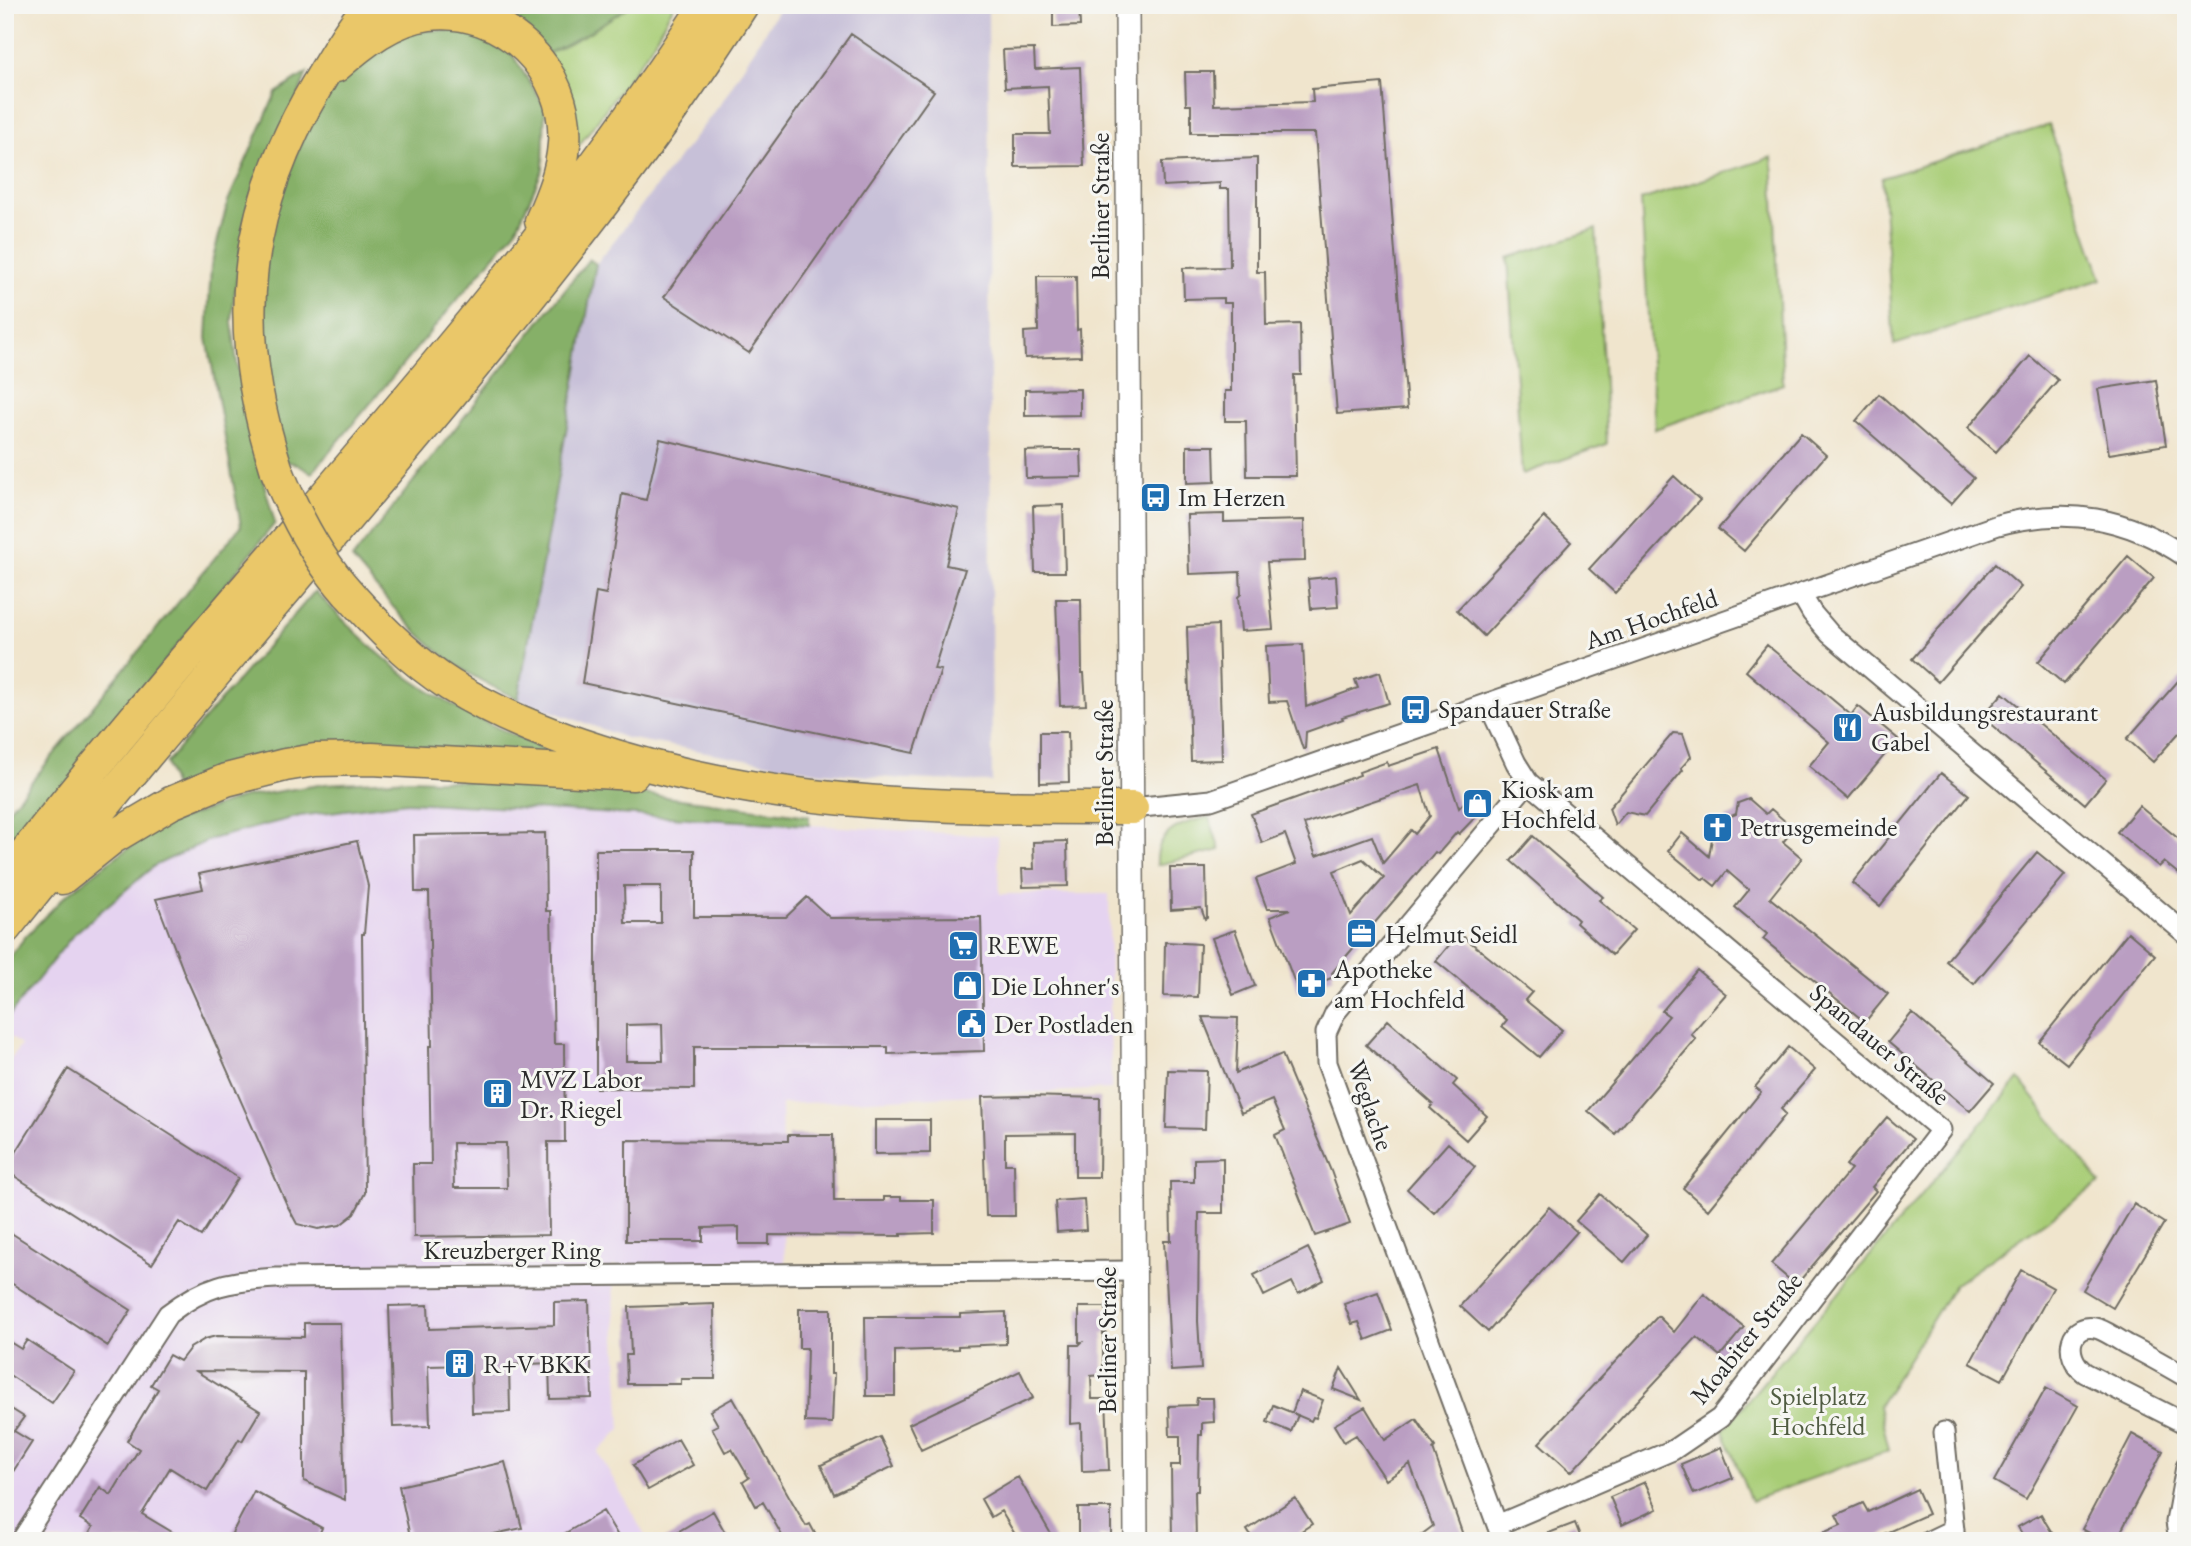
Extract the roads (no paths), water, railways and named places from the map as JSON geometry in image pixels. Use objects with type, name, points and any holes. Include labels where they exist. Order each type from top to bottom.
[{"type":"highway","points":[[370,5],[348,32],[290,134],[272,179],[254,249],[249,334],[256,394],[276,471],[301,525],[325,563],[387,636],[418,662],[450,685],[530,726],[585,747],[694,778]]},
{"type":"highway","points":[[5,879],[95,768],[525,258],[628,122],[706,5]]},
{"type":"highway","points":[[5,930],[118,787],[401,455],[547,275],[672,111],[742,5]]},
{"type":"highway","points":[[320,81],[352,52],[379,33],[403,20],[428,14],[454,13],[480,19],[502,28],[522,41],[538,59],[555,90],[564,120],[565,144],[554,191],[525,258]]},
{"type":"highway","points":[[5,930],[59,881],[112,838],[141,819],[198,790],[226,780],[315,760],[372,759],[694,778],[816,797],[877,803],[1000,808],[1132,808]]},
{"type":"street","name":"Berliner Straße","points":[[1127,5],[1136,1541]]},
{"type":"street","name":"Am Hochfeld","points":[[1132,808],[1211,800],[1998,525],[2046,516],[2070,516],[2125,525],[2181,547]]},
{"type":"street","points":[[1801,594],[1812,613],[1830,634],[2186,934]]},
{"type":"street","points":[[1488,703],[1516,763],[1528,782]]},
{"type":"street","name":"Spandauer Straße","points":[[1528,782],[1941,1130]]},
{"type":"street","name":"Weglache","points":[[1500,1533],[1329,1070],[1326,1033],[1335,1013],[1528,782]]},
{"type":"street","name":"Moabiter Straße","points":[[1500,1533],[1673,1450],[1720,1418],[1941,1130]]},
{"type":"street","name":"Kreuzberger Ring","points":[[21,1541],[168,1314],[191,1297],[223,1283],[276,1278],[1135,1271]]},
{"type":"street","points":[[2186,1377],[2101,1330],[2085,1329],[2077,1333],[2071,1343],[2071,1359],[2076,1367],[2186,1424]]},
{"type":"street","points":[[1929,1541],[1954,1535],[1944,1432]]},
{"type":"street","points":[[2179,1541],[2176,1522],[2186,1467]]},
{"type":"place","name":"Im Herzen","points":[[1155,497]]},
{"type":"place","name":"Spandauer Straße","points":[[1415,709]]},
{"type":"place","name":"Ausbildungsrestaurant Gabel","points":[[1848,727]]},
{"type":"place","name":"Kiosk am Hochfeld","points":[[1478,804]]},
{"type":"place","name":"Petrusgemeinde","points":[[1717,827]]},
{"type":"place","name":"Helmut Seidl","points":[[1362,934]]},
{"type":"place","name":"REWE","points":[[964,945]]},
{"type":"place","name":"Apotheke am Hochfeld","points":[[1311,984]]},
{"type":"place","name":"Die Lohner's","points":[[968,986]]},
{"type":"place","name":"Der Postladen","points":[[971,1024]]},
{"type":"place","name":"MVZ Labor Dr. Riegel","points":[[497,1094]]},
{"type":"place","name":"R+V BKK","points":[[460,1364]]},
{"type":"park label","name":"Spielplatz Hochfeld","points":[[1818,1411]]}]
